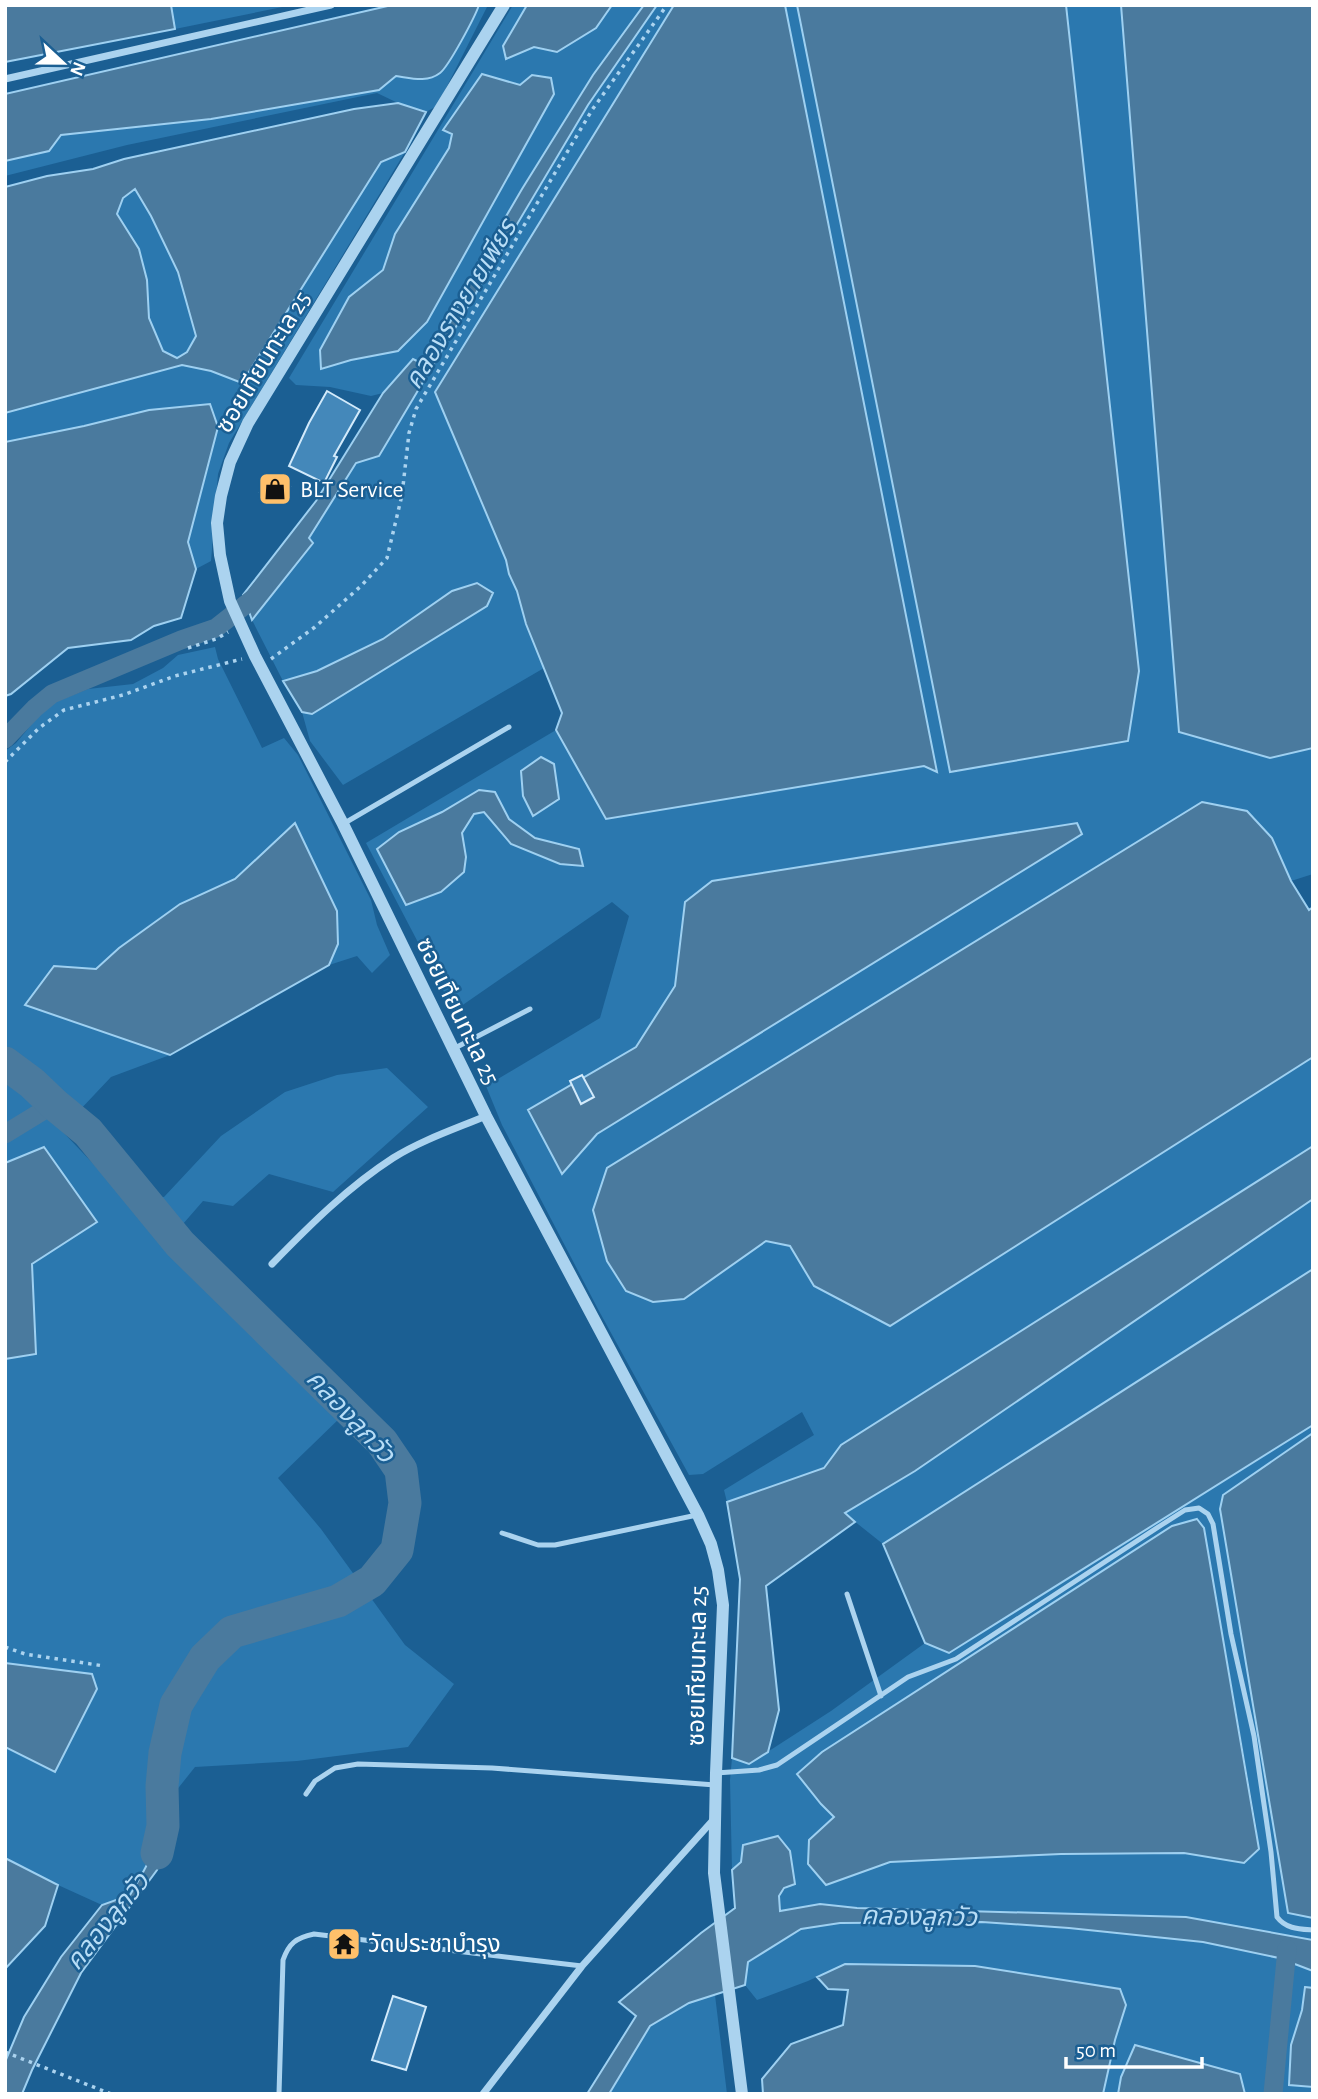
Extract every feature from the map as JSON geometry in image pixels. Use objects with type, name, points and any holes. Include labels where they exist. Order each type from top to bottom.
[{"type":"street","points":[[5,79],[331,5]]},
{"type":"street","name":"ซอยเทียนทะเล 25","points":[[504,5],[248,423],[230,462],[221,496],[217,523],[220,555],[230,601],[258,661],[343,824],[484,1110],[711,1544],[723,1605],[715,1779],[714,1873],[741,2094]]},
{"type":"street","points":[[272,1264],[323,1212],[393,1158],[484,1110]]},
{"type":"street","points":[[483,2094],[582,1966],[714,1818]]},
{"type":"lane","points":[[343,824],[509,727]]},
{"type":"lane","points":[[454,1049],[530,1009]]},
{"type":"lane","points":[[306,1794],[315,1781],[335,1768],[358,1764],[715,1779],[777,1765],[908,1677],[956,1659],[1185,1510],[1199,1508],[1204,1510],[1213,1524],[1231,1634],[1254,1736],[1271,1852],[1277,1917],[1283,1924],[1293,1928],[1313,1930]]},
{"type":"lane","points":[[502,1533],[538,1545],[555,1545],[698,1515]]},
{"type":"lane","points":[[848,1594],[881,1696]]},
{"type":"lane","points":[[279,2094],[284,1961],[288,1946],[299,1937],[314,1934],[582,1966]]},
{"type":"path","points":[[5,762],[39,728],[64,710],[123,695],[175,676],[258,661],[315,627],[361,586],[387,558],[402,495],[407,443],[416,409],[592,110],[667,5]]},
{"type":"path","points":[[188,648],[216,639],[240,623]]},
{"type":"path","points":[[5,1647],[25,1654],[104,1666]]},
{"type":"path","points":[[6,2052],[111,2094]]},
{"type":"shaded area","points":[[171,5],[292,5],[175,29]]},
{"type":"shaded area","points":[[479,5],[488,5],[437,106],[426,112],[377,93],[127,145],[5,176],[5,161],[49,151],[61,135],[211,119],[379,90],[396,76],[430,78],[444,69]]},
{"type":"shaded area","points":[[513,5],[527,5],[503,45],[506,59],[534,47],[557,52],[596,28],[612,5],[644,5],[593,75],[480,261],[437,347],[419,363],[413,359],[383,393],[371,396],[330,387],[296,385],[289,378]],"holes":[[[482,74],[554,94],[427,322],[398,351],[351,360],[349,297],[383,270],[395,234],[449,148],[452,134],[444,130]]]},
{"type":"shaded area","points":[[657,5],[674,5],[646,48],[506,560],[526,624],[544,668],[343,785],[310,741],[302,712],[312,714],[487,606],[493,593],[452,591],[383,639],[317,671],[283,681],[252,620],[312,543],[309,538],[356,463],[379,456],[588,105]]},
{"type":"shaded area","points":[[785,5],[798,5],[1139,671],[1066,5],[1121,5],[1179,732],[1270,758],[1313,748],[1313,874],[1291,881],[1272,838],[1202,802],[607,1168],[593,1210],[607,1261],[626,1291],[652,1302],[684,1299],[766,1241],[790,1246],[814,1286],[890,1325],[1313,1057],[1313,1146],[841,1445],[824,1468],[727,1502],[724,1490],[814,1435],[802,1412],[703,1474],[689,1475],[599,1311],[502,1125],[486,1086],[600,1018],[629,916],[612,902],[454,1011],[366,843],[556,730],[606,819],[924,766],[937,771]],"holes":[[[495,792],[509,819],[535,838],[579,849],[583,865],[560,864],[511,844],[484,812],[473,814],[462,833],[466,857],[399,832]],[[1082,834],[596,1134],[528,1110],[636,1047],[675,986],[685,902]]]},
{"type":"shaded area","points":[[405,152],[229,443],[218,474],[211,561],[196,569],[188,542],[210,461],[149,410],[5,442],[5,413],[182,365],[211,371],[242,383],[381,161]]},
{"type":"shaded area","points":[[135,188],[178,272],[196,336],[187,352],[177,358],[163,352],[149,318],[147,280],[116,214],[123,198]]},
{"type":"shaded area","points":[[215,647],[218,659],[262,748],[284,738],[298,755],[371,900],[377,925],[390,955],[372,973],[357,956],[329,965],[338,944],[295,823],[235,879],[180,904],[119,948],[96,969],[26,1005],[170,1055],[111,1077],[61,1130],[123,1195],[164,1197],[221,1136],[285,1092],[337,1075],[387,1068],[428,1107],[333,1192],[269,1174],[233,1206],[203,1201],[169,1240],[342,1416],[278,1478],[321,1529],[405,1645],[454,1684],[408,1747],[297,1761],[195,1767],[160,1811],[156,1844],[130,1895],[102,1905],[5,1858],[5,1747],[55,1771],[92,1674],[5,1663],[5,1359],[36,1353],[32,1264],[44,1147],[5,1163],[5,751],[16,743],[48,705],[88,689],[133,684],[163,668],[178,655]]},
{"type":"shaded area","points":[[1313,1199],[1313,1269],[883,1544],[844,1513],[915,1471]]},
{"type":"shaded area","points":[[1313,1425],[1313,1433],[1223,1495],[1288,1913],[1313,1918],[1313,1940],[1186,1917],[857,1908],[820,1904],[780,1911],[781,1893],[795,1884],[741,1862],[732,1870],[732,1758],[749,1764],[831,1711],[925,1643],[949,1653]],"holes":[[[1197,1519],[1204,1528],[1257,1830],[1244,1863],[1185,1853],[1061,1854],[890,1862],[826,1885],[809,1840],[835,1817],[822,1752],[1172,1526]]]},
{"type":"shaded area","points":[[982,1922],[1203,1942],[1279,1958],[1313,1971],[1313,1988],[1305,1987],[1302,2010],[1291,2045],[1289,2085],[1313,2087],[1313,2094],[1245,2094],[1240,2074],[1121,2077],[1118,2094],[1103,2094],[1126,2005],[1120,1989],[975,1966],[845,1964],[757,2000],[745,1985],[748,1962],[801,1929],[840,1923]]},
{"type":"shaded area","points":[[715,1995],[727,2094],[609,2094],[650,2026],[689,2003]]},
{"type":"water","points":[[5,5],[171,5],[175,29],[5,62]]},
{"type":"water","points":[[392,5],[479,5],[449,61],[440,73],[430,78],[396,76],[379,90],[211,119],[61,135],[49,151],[5,161],[5,94]]},
{"type":"water","points":[[527,5],[612,5],[596,28],[557,52],[534,47],[506,59],[503,46]]},
{"type":"water","points":[[644,5],[657,5],[588,105],[379,456],[356,463],[309,538],[313,543],[252,620],[243,595],[316,501],[383,393],[413,359],[419,362],[438,347],[480,261],[522,189],[593,75]]},
{"type":"water","points":[[674,5],[785,5],[937,772],[924,766],[606,819],[556,730],[562,713],[526,624],[506,560],[435,392]]},
{"type":"water","points":[[797,5],[1066,5],[1139,671],[1128,741],[950,772]]},
{"type":"water","points":[[1121,5],[1313,5],[1313,748],[1270,758],[1179,732]]},
{"type":"water","points":[[482,74],[520,85],[532,75],[551,78],[554,94],[427,322],[398,351],[321,369],[320,350],[349,297],[383,270],[395,234],[449,148],[452,134],[443,130]]},
{"type":"water","points":[[398,103],[426,112],[405,152],[381,162],[242,383],[211,371],[182,365],[5,413],[5,187],[354,109]],"holes":[[[135,189],[178,272],[196,336],[187,352],[177,358],[163,351],[149,318],[147,280],[139,249],[117,214],[123,198]]]},
{"type":"water","points":[[210,404],[218,427],[188,542],[196,569],[181,618],[154,626],[131,640],[68,648],[5,696],[5,442],[149,410]]},
{"type":"water","points":[[477,583],[493,593],[487,606],[312,714],[302,712],[283,681],[317,671],[383,639],[452,591]]},
{"type":"water","points":[[541,757],[554,764],[559,799],[533,816],[523,796],[521,771]]},
{"type":"water","points":[[479,790],[495,792],[509,819],[535,838],[579,849],[583,866],[560,864],[511,844],[484,812],[474,814],[462,833],[466,857],[464,872],[441,892],[406,905],[377,849],[399,832],[442,812]]},
{"type":"water","points":[[1202,802],[1247,811],[1272,838],[1291,881],[1309,910],[1313,907],[1313,1057],[890,1326],[814,1286],[790,1246],[766,1241],[684,1299],[653,1302],[626,1291],[607,1261],[593,1210],[607,1168]]},
{"type":"water","points":[[295,823],[337,911],[338,944],[329,965],[170,1055],[25,1005],[54,966],[96,969],[119,948],[180,904],[235,879]]},
{"type":"water","points":[[1077,823],[1082,834],[597,1134],[562,1174],[528,1110],[636,1047],[675,986],[685,902],[712,881]]},
{"type":"water","points":[[1313,1146],[1313,1199],[915,1471],[845,1513],[855,1522],[766,1586],[779,1710],[768,1752],[749,1764],[732,1758],[740,1579],[727,1502],[824,1468],[841,1445]]},
{"type":"water","points":[[44,1147],[97,1222],[32,1264],[36,1354],[5,1359],[5,1163]]},
{"type":"water","points":[[1313,1269],[1313,1425],[949,1653],[925,1643],[883,1544]]},
{"type":"water","points":[[1313,1433],[1313,1918],[1288,1913],[1220,1509],[1223,1495]]},
{"type":"water","points":[[1197,1519],[1204,1528],[1259,1849],[1244,1863],[1184,1853],[1061,1854],[890,1862],[826,1885],[808,1864],[809,1840],[834,1817],[797,1774],[822,1752],[1172,1526]]},
{"type":"water","points":[[5,1663],[92,1674],[97,1689],[55,1772],[5,1747]]},
{"type":"water","points":[[173,1795],[171,1828],[157,1870],[81,1973],[22,2094],[5,2094],[5,2062],[24,2017],[61,1957],[102,1905],[130,1895],[156,1844],[160,1811]]},
{"type":"water","points":[[778,1836],[790,1851],[795,1884],[784,1888],[779,1896],[780,1911],[820,1904],[857,1908],[1186,1917],[1313,1940],[1313,1971],[1279,1958],[1203,1942],[1069,1928],[982,1922],[840,1923],[801,1929],[748,1962],[745,1985],[689,2003],[650,2026],[609,2094],[587,2094],[636,2016],[619,2002],[735,1908],[732,1870],[741,1862],[743,1845]]},
{"type":"water","points":[[5,1858],[58,1885],[45,1926],[5,1969]]},
{"type":"water","points":[[845,1964],[975,1966],[1120,1989],[1126,2005],[1103,2094],[763,2094],[762,2079],[791,2044],[843,2025],[848,1990],[828,1989],[817,1977]]},
{"type":"water","points":[[1305,1987],[1313,1988],[1313,2087],[1289,2085],[1291,2045],[1302,2010]]},
{"type":"water","points":[[1135,2045],[1240,2074],[1245,2094],[1118,2094],[1121,2077]]},
{"type":"building","points":[[327,391],[360,410],[334,456],[337,457],[324,483],[289,466]]},
{"type":"building","name":"BLT Service","points":[[267,477],[290,487],[283,502],[260,492]]},
{"type":"building","points":[[582,1075],[594,1097],[581,1104],[570,1081]]},
{"type":"building","points":[[393,1996],[426,2007],[406,2070],[372,2060]]},
{"type":"waterway","name":"คลองรางยายเพียร","points":[[5,739],[52,694],[216,628],[254,598],[263,587]]},
{"type":"waterway","name":"คลองลูกวัว","points":[[5,1063],[88,1132],[180,1244],[382,1442],[401,1470],[405,1503],[397,1550],[372,1581],[338,1601],[232,1632],[205,1658],[176,1705],[165,1753],[163,1826],[157,1853]]},
{"type":"waterway","points":[[5,1134],[54,1104]]},
{"type":"waterway","points":[[1273,2094],[1287,1949]]},
{"type":"place","name":"BLT Service","points":[[275,489]]},
{"type":"place","name":"วัดประชาบํารุง","points":[[344,1944]]}]
